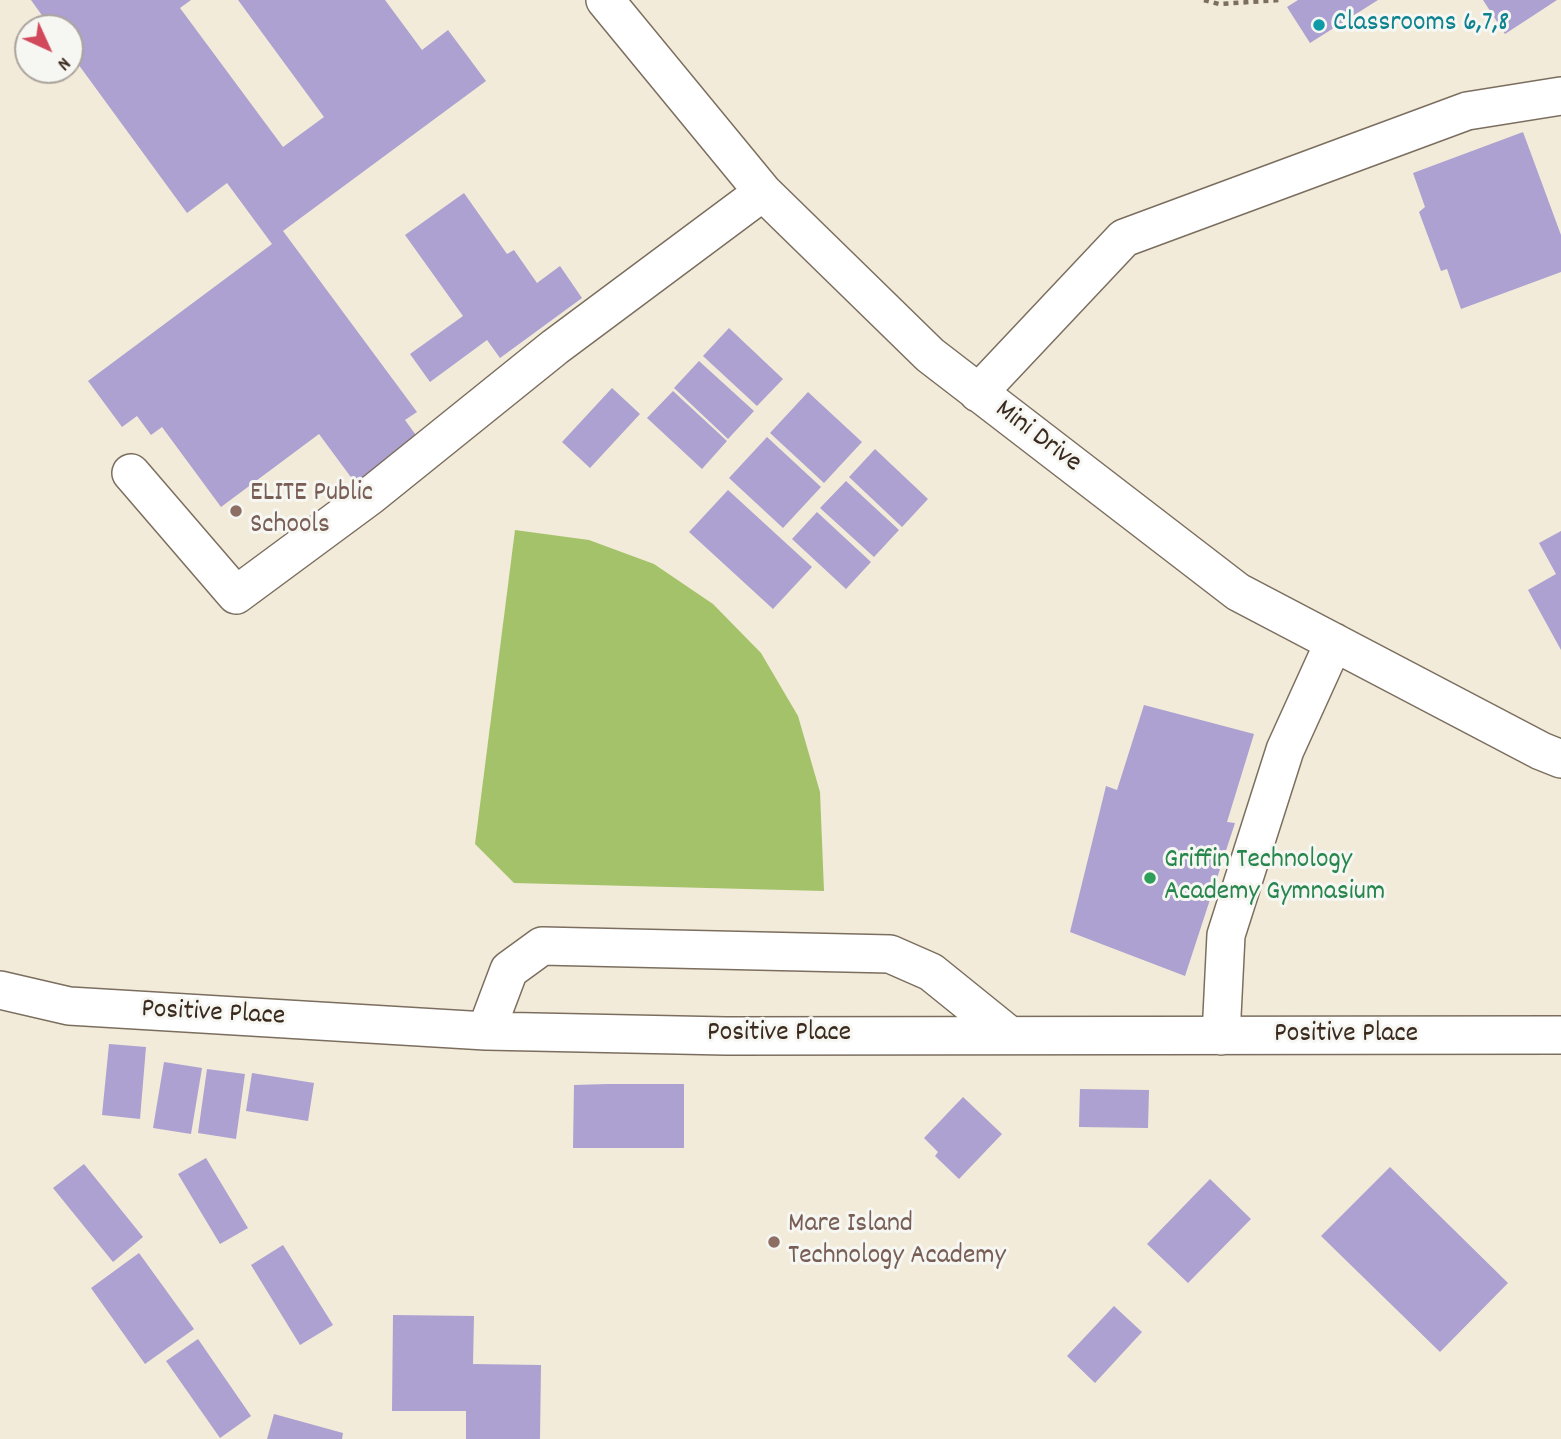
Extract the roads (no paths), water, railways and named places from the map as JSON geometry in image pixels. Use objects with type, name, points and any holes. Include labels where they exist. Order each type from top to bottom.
[{"type":"street","name":"Mini Drive","points":[[605,0],[763,192],[930,355],[1238,592],[1561,759]]},
{"type":"street","points":[[978,393],[1124,238],[1467,111],[1561,96]]},
{"type":"street","points":[[131,473],[236,595],[370,496],[555,347],[763,192]]},
{"type":"street","points":[[1221,1036],[1226,935],[1285,750],[1334,642]]},
{"type":"street","points":[[486,1031],[509,970],[542,946],[890,954],[931,972],[1009,1035]]},
{"type":"street","name":"Positive Place","points":[[0,989],[69,1006],[486,1031],[726,1036],[1561,1035]]},
{"type":"place","name":"Classrooms 6,7,8","points":[[1319,25]]},
{"type":"place","name":"ELITE Public Schools","points":[[236,511]]},
{"type":"place","name":"Griffin Technology Academy Gymnasium","points":[[1150,878]]},
{"type":"place","name":"Mare Island Technology Academy","points":[[774,1242]]}]
